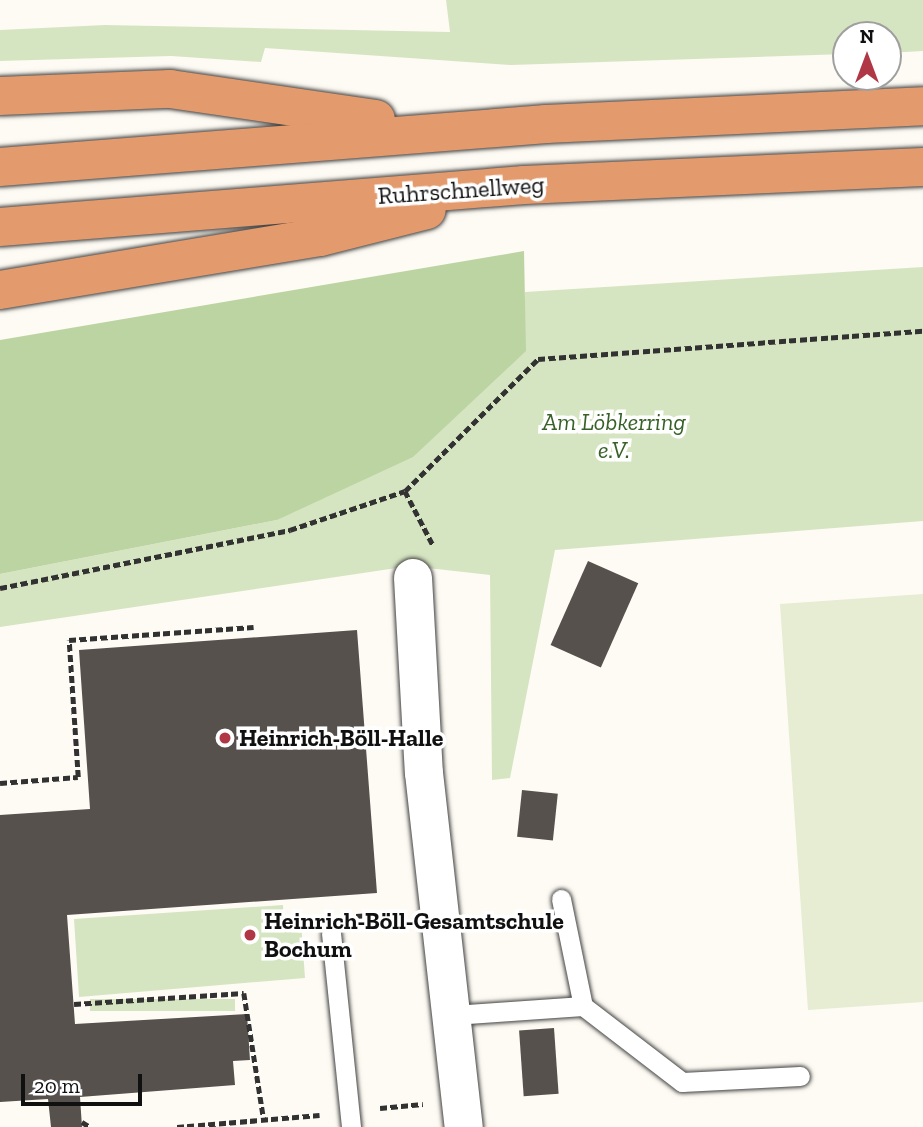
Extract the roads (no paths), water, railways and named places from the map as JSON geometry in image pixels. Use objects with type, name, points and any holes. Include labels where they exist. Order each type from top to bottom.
[{"type":"highway","points":[[0,96],[170,89],[355,117],[546,124]]},
{"type":"highway","points":[[0,167],[546,124],[923,106]]},
{"type":"highway","name":"Ruhrschnellweg","points":[[0,227],[524,185],[923,167]]},
{"type":"highway","points":[[0,290],[320,237],[524,185]]},
{"type":"street","points":[[413,578],[440,911],[464,1127]]},
{"type":"lane","points":[[561,899],[583,1006],[682,1082],[800,1076]]},
{"type":"lane","points":[[331,933],[351,1127]]},
{"type":"lane","points":[[453,1015],[583,1006]]},
{"type":"place","name":"Heinrich-Böll-Halle","points":[[225,738]]},
{"type":"place","name":"Heinrich-Böll-Gesamtschule Bochum","points":[[250,935]]},
{"type":"park label","name":"Am Löbkerring e.V.","points":[[614,436]]}]
